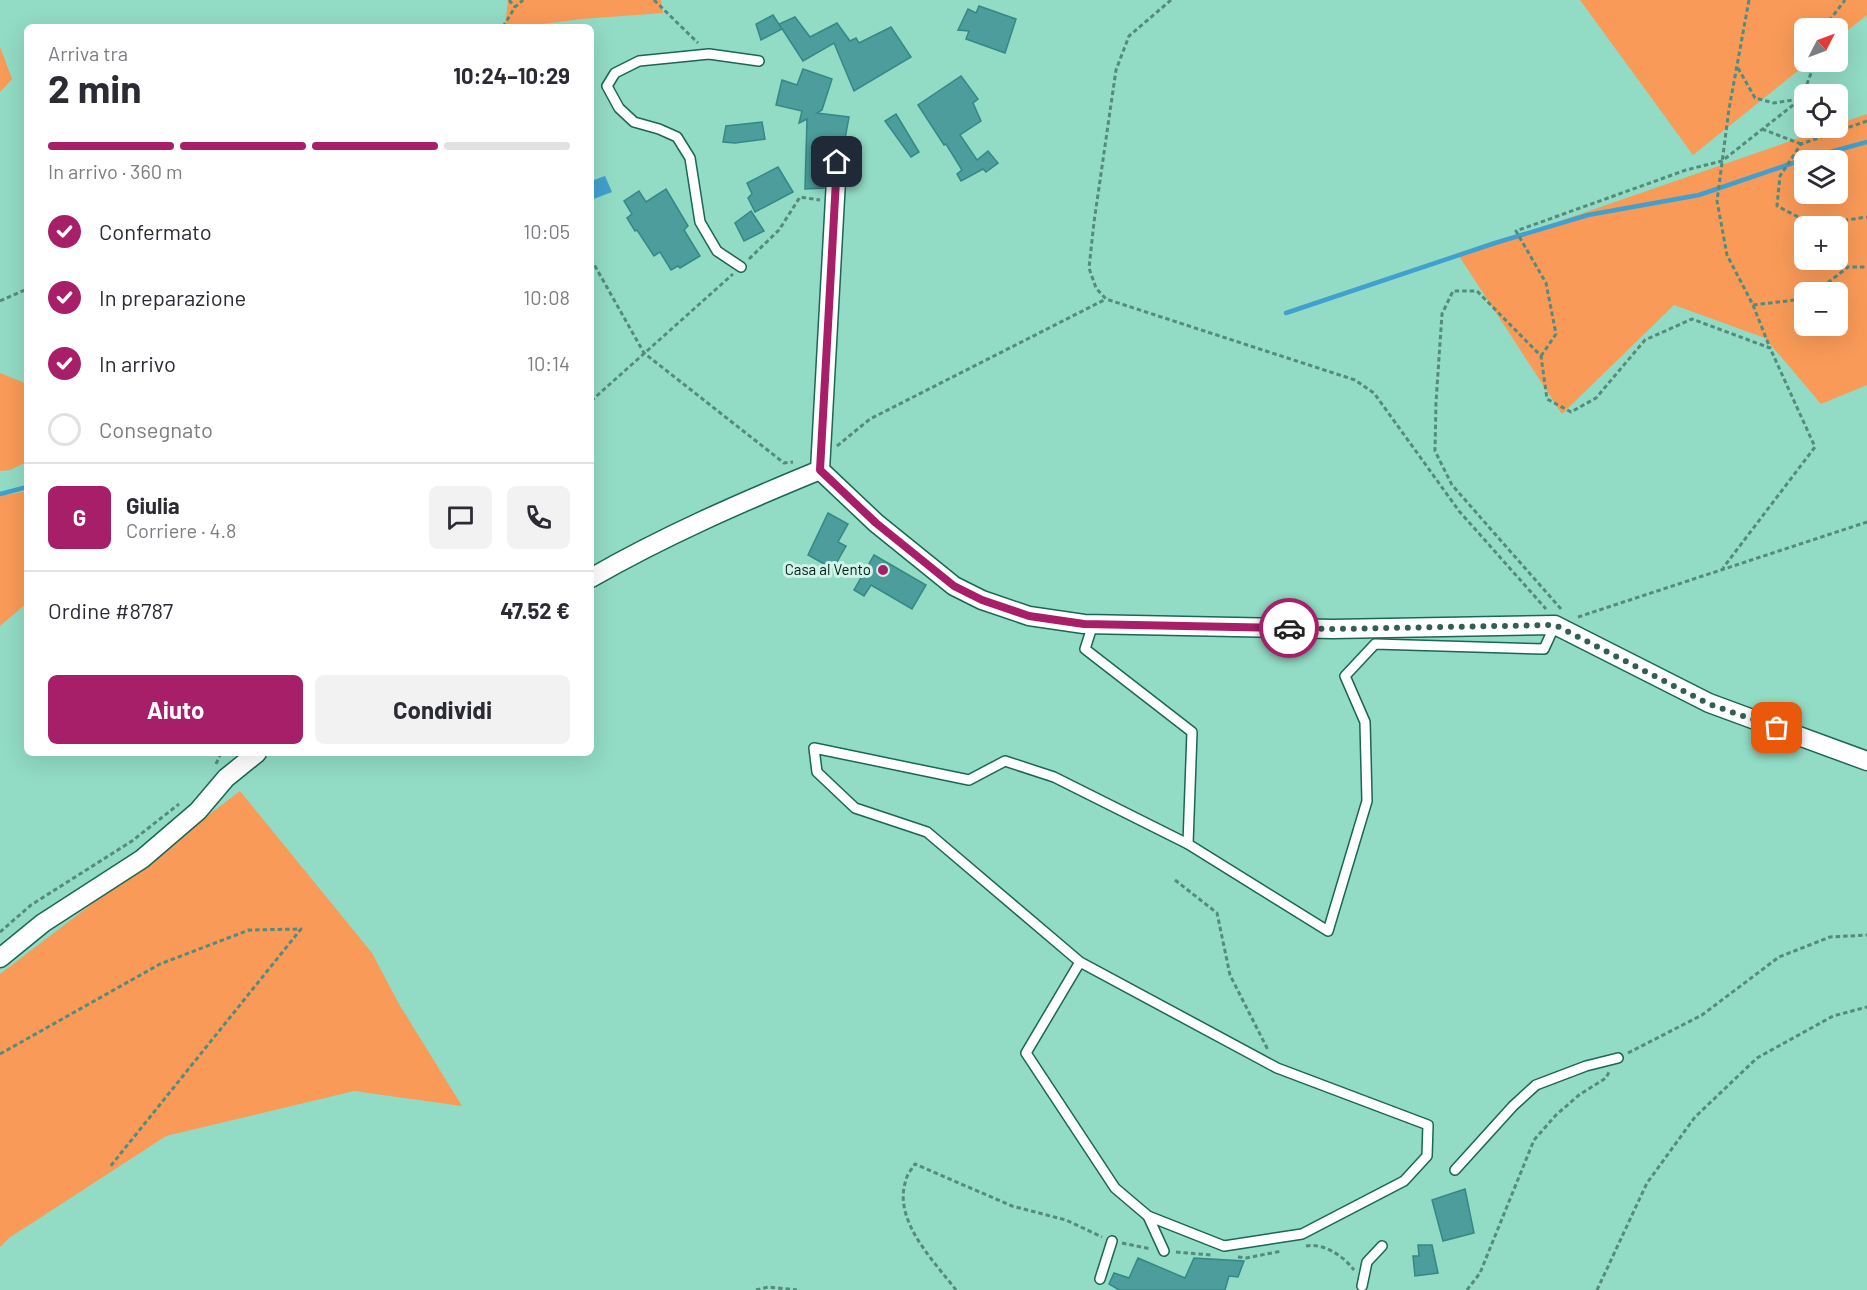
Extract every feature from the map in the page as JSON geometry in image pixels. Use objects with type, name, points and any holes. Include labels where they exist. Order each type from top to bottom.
[{"type":"street","points":[[837,162],[820,465],[876,523],[954,586],[982,600],[1029,616],[1093,624],[1333,629],[1559,618],[1709,704],[1867,761]]},
{"type":"street","points":[[594,576],[625,558],[820,465]]},
{"type":"street","points":[[0,958],[43,923],[142,859],[198,811],[226,778],[252,756]]},
{"type":"lane","points":[[741,267],[717,251],[700,222],[690,158],[677,137],[634,122],[619,108],[607,86],[615,73],[639,61],[709,54],[759,61]]},
{"type":"lane","points":[[1080,962],[1026,1053],[1115,1188],[1148,1216],[1224,1246],[1302,1234],[1404,1181],[1427,1156],[1428,1125],[1277,1068],[1080,962],[927,832],[855,808],[817,772],[814,748],[969,780],[1005,760],[1054,777],[1188,844],[1328,931],[1367,801],[1365,723],[1345,676],[1375,644],[1544,649],[1559,618]]},
{"type":"lane","points":[[1093,624],[1085,649],[1192,732],[1188,844]]},
{"type":"lane","points":[[1455,1170],[1513,1106],[1536,1085],[1586,1066],[1618,1058]]},
{"type":"lane","points":[[1148,1216],[1164,1251]]},
{"type":"lane","points":[[1100,1279],[1112,1241]]},
{"type":"lane","points":[[1362,1286],[1367,1262],[1382,1246]]},
{"type":"path","points":[[509,0],[515,7]]},
{"type":"path","points":[[505,24],[515,7],[523,0]]},
{"type":"path","points":[[654,0],[709,54]]},
{"type":"path","points":[[1171,0],[1129,36],[1116,70],[1089,268],[1096,288],[1106,299],[1355,380],[1374,393],[1459,511],[1550,614],[1559,618],[1722,570],[1867,522]]},
{"type":"path","points":[[1722,570],[1815,447],[1753,305],[1727,255],[1717,201],[1749,0]]},
{"type":"path","points":[[1831,18],[1845,0]]},
{"type":"path","points":[[1737,66],[1755,98],[1774,103],[1794,99]]},
{"type":"path","points":[[1541,356],[1556,334],[1546,283],[1516,231],[1686,170],[1722,161],[1794,104]]},
{"type":"path","points":[[1867,120],[1801,144],[1780,176],[1777,206],[1814,225],[1867,217]]},
{"type":"path","points":[[1762,129],[1801,144]]},
{"type":"path","points":[[594,398],[741,267],[779,230],[800,197],[835,201]]},
{"type":"path","points":[[594,265],[644,353],[784,463],[820,465],[870,419],[1106,299]]},
{"type":"path","points":[[1829,282],[1848,267],[1867,267]]},
{"type":"path","points":[[0,301],[24,290]]},
{"type":"path","points":[[1559,618],[1452,485],[1435,452],[1442,314],[1453,291],[1477,291],[1541,356],[1547,399],[1571,412],[1596,398],[1644,340],[1692,319],[1770,348]]},
{"type":"path","points":[[1753,305],[1794,300]]},
{"type":"path","points":[[215,766],[220,756]]},
{"type":"path","points":[[0,932],[31,906],[132,841],[181,802]]},
{"type":"path","points":[[1175,880],[1217,913],[1230,975],[1277,1068]]},
{"type":"path","points":[[0,1054],[160,964],[249,930],[302,929],[109,1168]]},
{"type":"path","points":[[1467,1290],[1480,1273],[1534,1140],[1556,1115],[1579,1095],[1605,1078],[1618,1058],[1702,1014],[1779,957],[1830,937],[1867,935]]},
{"type":"path","points":[[1597,1290],[1647,1183],[1695,1116],[1757,1058],[1833,1016],[1867,1007]]},
{"type":"path","points":[[956,1290],[916,1239],[905,1211],[903,1190],[906,1178],[915,1164],[1012,1206],[1066,1220],[1112,1241]]},
{"type":"path","points":[[756,1290],[768,1287],[797,1290]]},
{"type":"shaded area","points":[[508,0],[661,0],[663,13],[542,24],[505,24]]},
{"type":"shaded area","points":[[1580,0],[1867,0],[1867,15],[1848,30],[1848,18],[1794,18],[1794,72],[1797,72],[1693,155]]},
{"type":"shaded area","points":[[0,47],[12,79],[0,92]]},
{"type":"shaded area","points":[[1867,114],[1867,385],[1821,404],[1765,338],[1674,305],[1562,414],[1459,256],[1799,138],[1848,138],[1848,121]]},
{"type":"shaded area","points":[[0,373],[24,383],[24,463],[10,470],[0,471]]},
{"type":"shaded area","points":[[24,492],[24,606],[0,626],[0,496]]},
{"type":"shaded area","points":[[240,791],[372,953],[399,1004],[462,1106],[354,1091],[166,1136],[9,1238],[0,1247],[0,974]]},
{"type":"water","points":[[605,176],[612,192],[594,199],[594,180]]},
{"type":"building","points":[[979,6],[1016,19],[1005,53],[966,39],[969,31],[958,30],[968,9],[976,13]]},
{"type":"building","points":[[773,15],[782,29],[761,40],[756,24]]},
{"type":"building","points":[[795,17],[810,37],[837,23],[850,41],[856,38],[859,43],[891,27],[911,57],[854,91],[834,43],[803,61],[779,24]]},
{"type":"building","points":[[803,69],[832,79],[822,110],[817,113],[849,117],[845,139],[827,156],[824,188],[805,189],[807,119],[799,123],[802,111],[776,105],[782,80],[797,85]]},
{"type":"building","points":[[961,76],[978,99],[973,103],[981,121],[960,135],[977,160],[988,151],[998,163],[986,172],[983,169],[961,181],[957,174],[962,170],[918,105]]},
{"type":"building","points":[[896,114],[919,152],[911,157],[885,121]]},
{"type":"building","points":[[762,122],[765,139],[735,143],[723,142],[726,126]]},
{"type":"building","points":[[778,167],[793,192],[755,212],[748,198],[752,194],[747,183]]},
{"type":"building","points":[[666,189],[688,226],[684,230],[700,256],[680,268],[678,266],[671,270],[660,252],[654,256],[637,230],[635,231],[627,218],[632,214],[624,201],[639,191],[646,202]]},
{"type":"building","points":[[751,211],[764,231],[744,241],[735,223]]},
{"type":"building","points":[[828,513],[848,524],[838,542],[846,546],[833,569],[808,555]]},
{"type":"building","name":"Casa al Vento","points":[[874,555],[926,585],[912,609],[871,585],[864,596],[854,590]]},
{"type":"building","points":[[1465,1189],[1474,1233],[1443,1241],[1432,1200]]},
{"type":"building","points":[[1418,1245],[1432,1245],[1438,1273],[1415,1276],[1413,1256],[1419,1256]]},
{"type":"building","points":[[1138,1258],[1185,1278],[1194,1258],[1244,1261],[1238,1277],[1229,1276],[1225,1290],[1119,1290],[1109,1284],[1114,1273],[1129,1278]]},
{"type":"waterway","points":[[1286,313],[1495,243],[1588,215],[1699,195],[1805,159],[1867,142]]},
{"type":"waterway","points":[[0,494],[24,488]]},
{"type":"way so far","points":[[1289,628],[1555,625],[1709,704],[1777,728]]},
{"type":"place","name":"Casa al Vento","points":[[883,570]]},
{"type":"route","points":[[837,162],[820,470],[876,523],[954,586],[982,600],[1029,616],[1084,624],[1289,628]]}]
